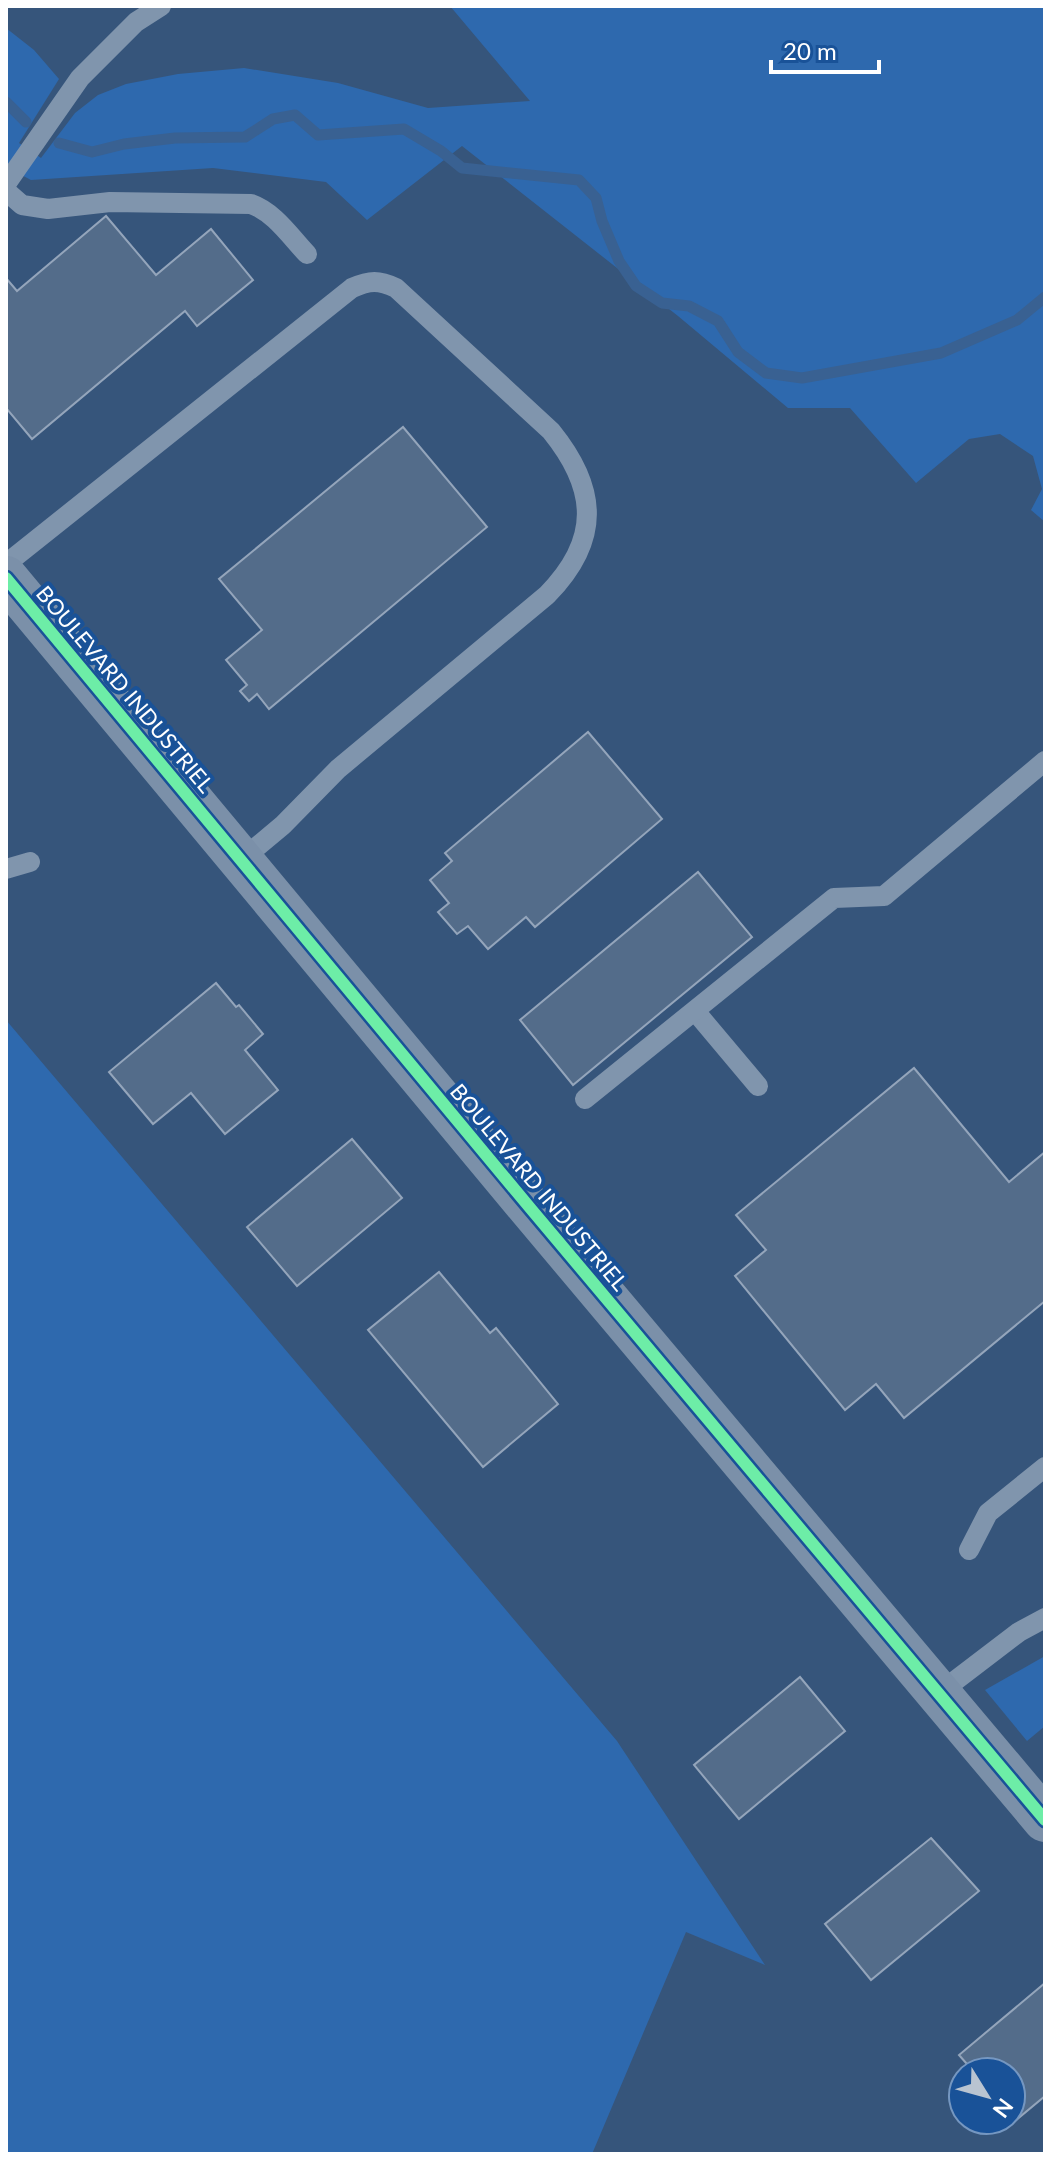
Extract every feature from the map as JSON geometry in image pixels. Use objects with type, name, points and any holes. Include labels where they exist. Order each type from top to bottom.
[{"type":"street","name":"BOULEVARD INDUSTRIEL","points":[[6,578],[1045,1820]]},
{"type":"lane","points":[[6,184],[80,78],[128,29],[161,6]]},
{"type":"lane","points":[[6,191],[22,205],[48,209],[110,202],[251,204],[274,218],[307,254]]},
{"type":"lane","points":[[6,564],[352,288],[367,281],[381,281],[396,288],[551,431],[566,449],[585,492],[586,521],[582,547],[569,569],[547,595],[338,769],[283,825],[241,860]]},
{"type":"lane","points":[[585,1099],[834,898],[884,896],[1045,761]]},
{"type":"lane","points":[[6,869],[30,862]]},
{"type":"lane","points":[[695,1011],[758,1086]]},
{"type":"lane","points":[[969,1550],[988,1513],[1045,1467]]},
{"type":"lane","points":[[939,1693],[1019,1632],[1045,1618]]},
{"type":"shaded area","points":[[450,6],[1045,6],[1045,522],[1031,510],[1042,489],[1033,456],[1000,434],[969,439],[916,483],[850,408],[788,408],[678,316],[462,146],[367,220],[326,182],[213,168],[31,180],[6,167],[6,28],[34,50],[59,79],[19,143],[41,158],[75,113],[98,95],[126,84],[178,74],[244,68],[338,83],[428,108],[530,101]]},
{"type":"shaded area","points":[[6,1020],[617,1741],[765,1965],[686,1932],[592,2154],[6,2154]]},
{"type":"shaded area","points":[[1045,1656],[1045,1726],[1027,1741],[985,1690]]},
{"type":"building","points":[[106,216],[156,275],[211,229],[253,280],[197,326],[185,311],[32,439],[6,408],[6,278],[17,291]]},
{"type":"building","points":[[403,427],[487,527],[269,709],[257,694],[249,701],[240,691],[247,685],[226,660],[262,630],[219,579]]},
{"type":"building","points":[[588,732],[662,819],[535,927],[526,917],[488,949],[468,926],[457,934],[438,912],[449,903],[430,880],[452,861],[445,853]]},
{"type":"building","points":[[698,872],[752,937],[573,1085],[520,1020]]},
{"type":"building","points":[[216,983],[263,1034],[245,1050],[278,1090],[225,1134],[191,1093],[153,1124],[109,1072]]},
{"type":"building","points":[[914,1068],[1009,1182],[1045,1152],[1045,1301],[904,1418],[876,1384],[845,1410],[735,1276],[766,1250],[736,1215]]},
{"type":"building","points":[[352,1139],[402,1198],[297,1286],[247,1227]]},
{"type":"building","points":[[439,1272],[490,1333],[496,1328],[558,1404],[483,1467],[368,1330]]},
{"type":"building","points":[[800,1677],[845,1731],[739,1819],[694,1765]]},
{"type":"building","points":[[931,1838],[979,1891],[871,1980],[825,1924]]},
{"type":"building","points":[[1045,1983],[1045,2096],[1027,2111],[1027,2056],[959,2055]]},
{"type":"waterway","points":[[6,102],[26,122]]},
{"type":"waterway","points":[[59,143],[92,152],[124,144],[175,138],[245,137],[273,119],[295,115],[318,135],[404,129],[462,168],[579,180],[596,198],[619,261],[636,286],[662,303],[689,306],[718,321],[738,352],[766,373],[802,378],[941,353],[1017,320],[1045,297]]},
{"type":"cycle path","points":[[6,578],[1045,1820]]}]
